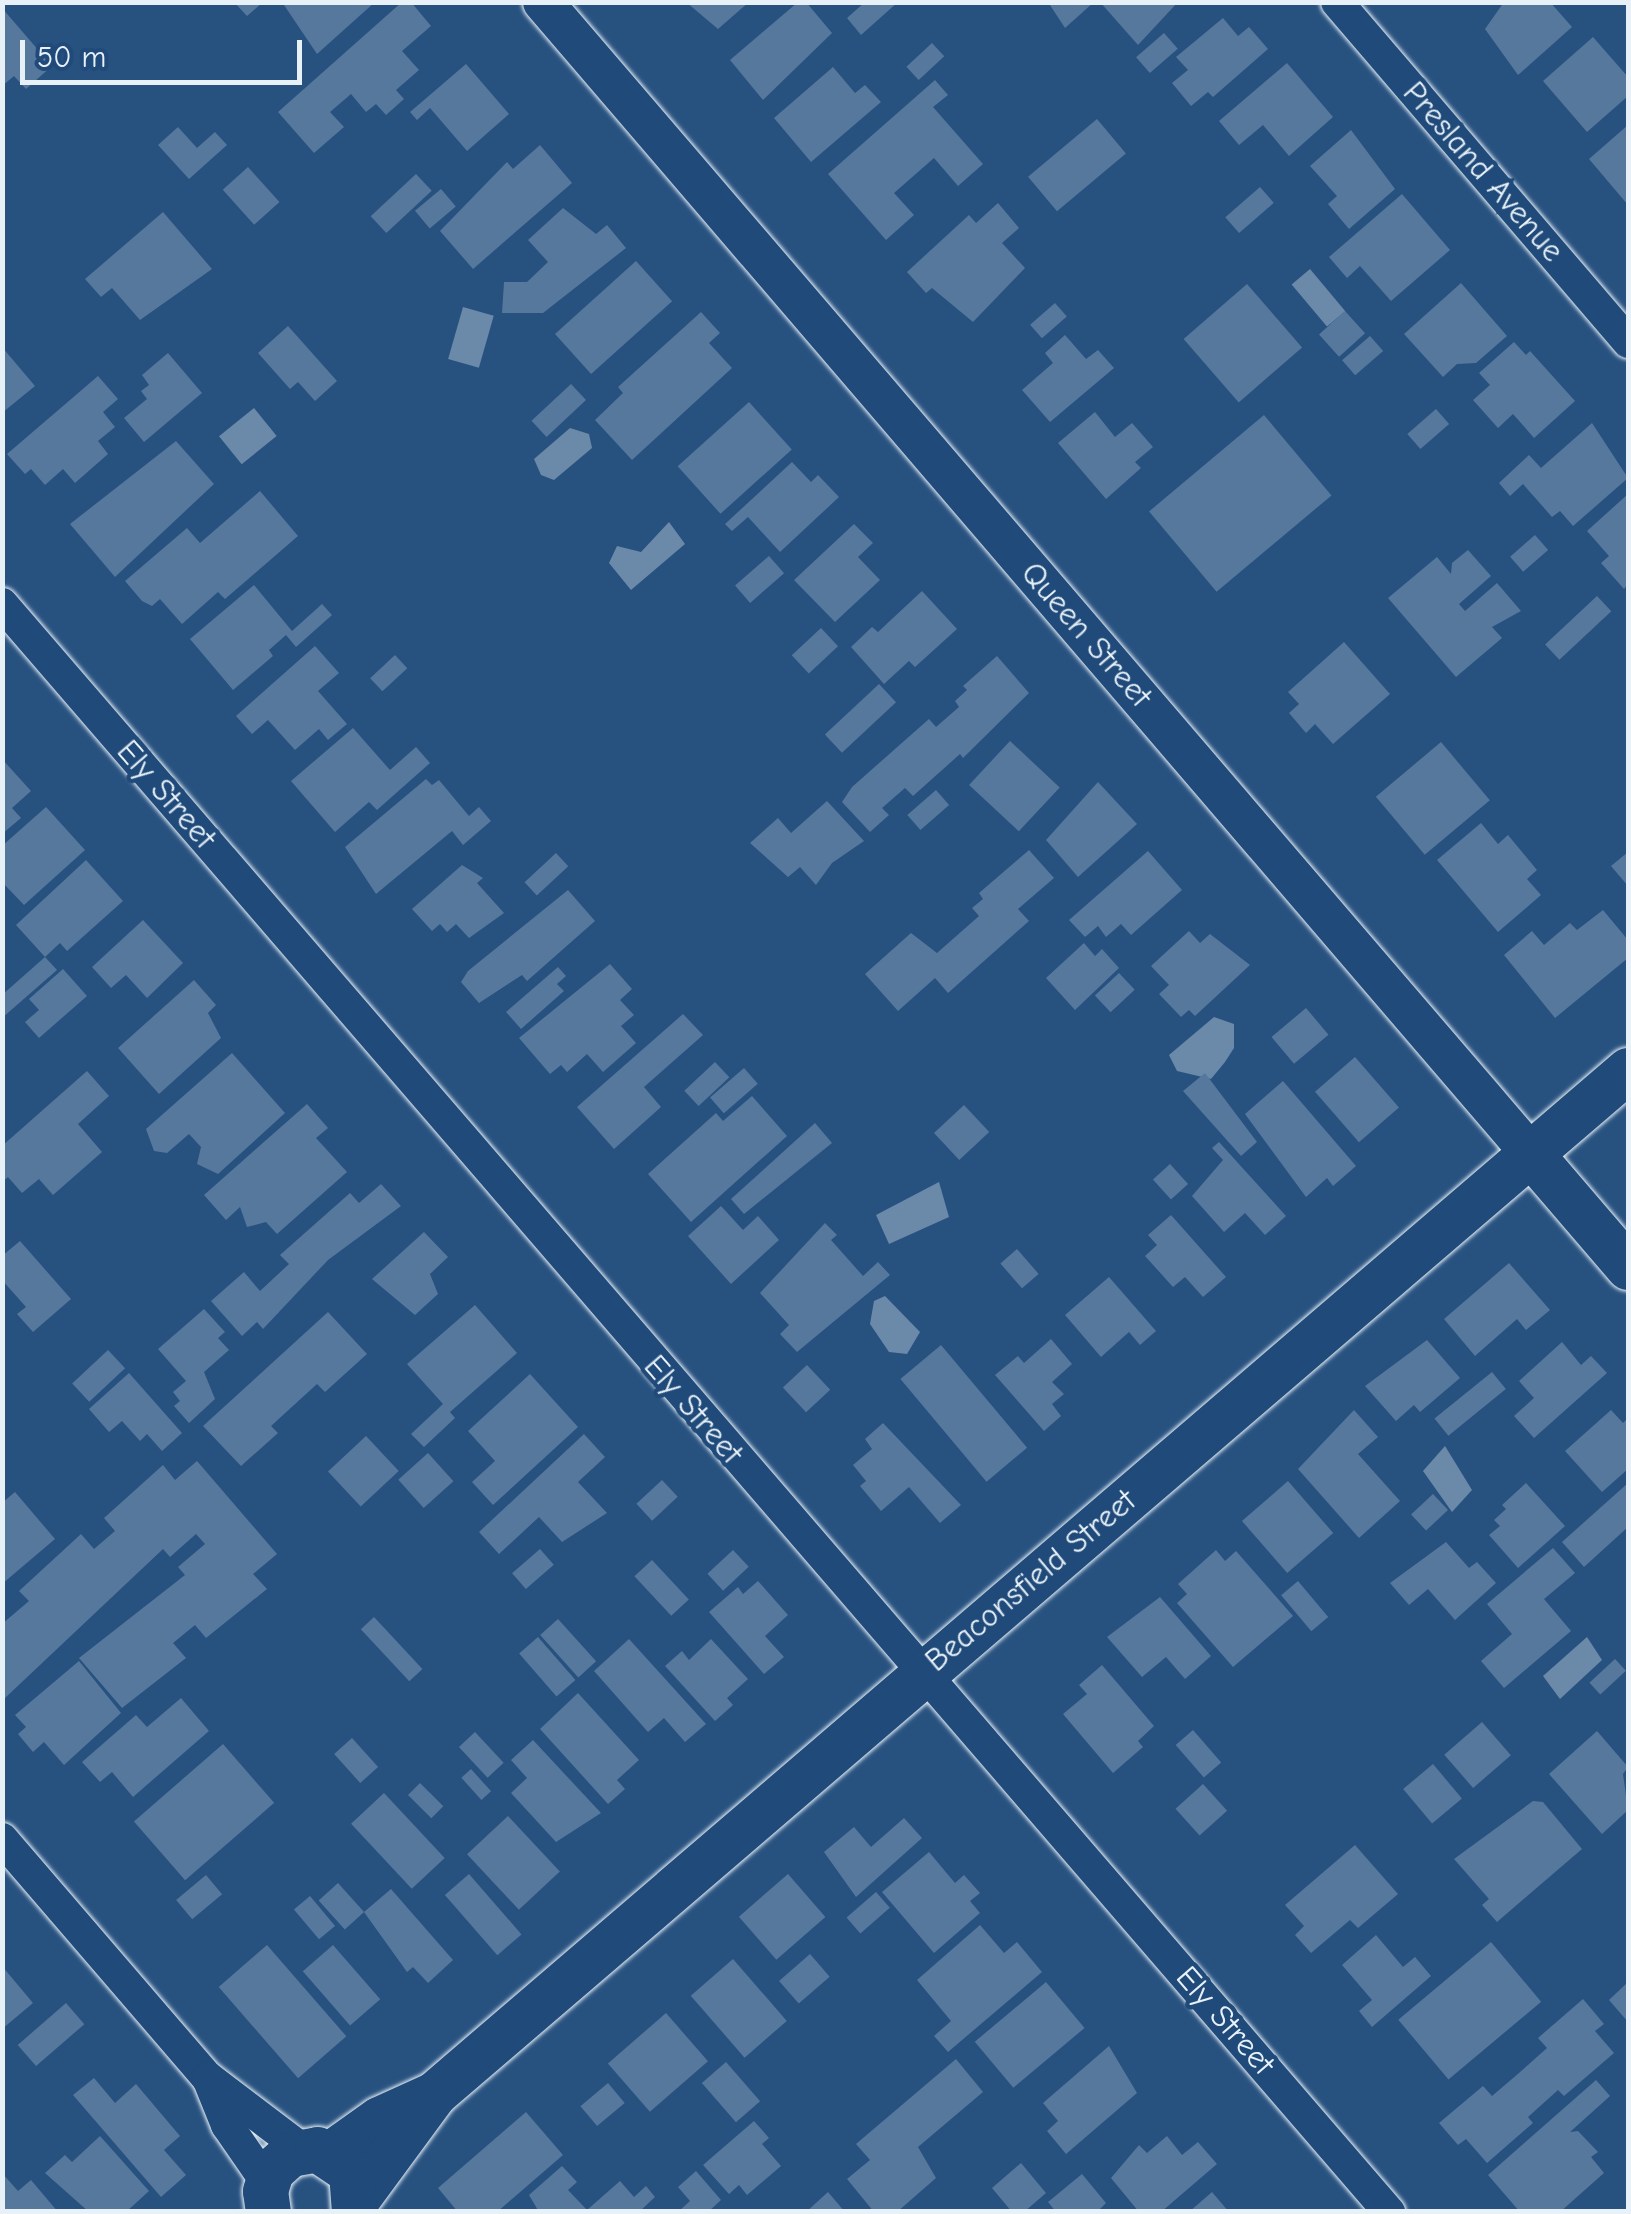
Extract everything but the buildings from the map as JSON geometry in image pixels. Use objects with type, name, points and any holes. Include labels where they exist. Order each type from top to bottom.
[{"type":"main road","name":"Beaconsfield Street","points":[[356,2208],[434,2094],[1628,1070]]},
{"type":"main road","name":"Queen Street","points":[[1532,1154],[1628,1267]]},
{"type":"main road","name":"Beaconsfield Street","points":[[262,2199],[280,2161],[317,2151],[434,2094]]},
{"type":"main road","points":[[317,2151],[351,2172],[356,2208]]},
{"type":"street","name":"Queen Street","points":[[543,2],[1532,1154]]},
{"type":"street","name":"Presland Avenue","points":[[1337,2],[1628,342]]},
{"type":"street","name":"Ely Street","points":[[2,604],[1389,2212]]},
{"type":"street","points":[[2,1839],[207,2076],[317,2151]]},
{"type":"street","points":[[207,2076],[262,2199]]},
{"type":"water","points":[[1310,269],[1345,311],[1327,327],[1292,284]]},
{"type":"water","points":[[463,307],[494,316],[479,368],[448,359]]},
{"type":"water","points":[[254,408],[277,436],[242,464],[219,436]]},
{"type":"water","points":[[570,428],[589,434],[592,448],[554,480],[541,475],[534,459]]},
{"type":"water","points":[[669,522],[685,544],[631,590],[609,563],[617,546],[641,552]]},
{"type":"water","points":[[1214,1017],[1234,1024],[1234,1048],[1225,1062],[1211,1079],[1177,1071],[1169,1055]]},
{"type":"water","points":[[939,1182],[949,1217],[889,1244],[876,1215]]},
{"type":"water","points":[[885,1296],[920,1332],[907,1354],[889,1352],[870,1324],[874,1301]]},
{"type":"water","points":[[1445,1446],[1472,1490],[1452,1512],[1423,1471]]},
{"type":"water","points":[[1587,1637],[1602,1660],[1560,1699],[1543,1676]]}]
